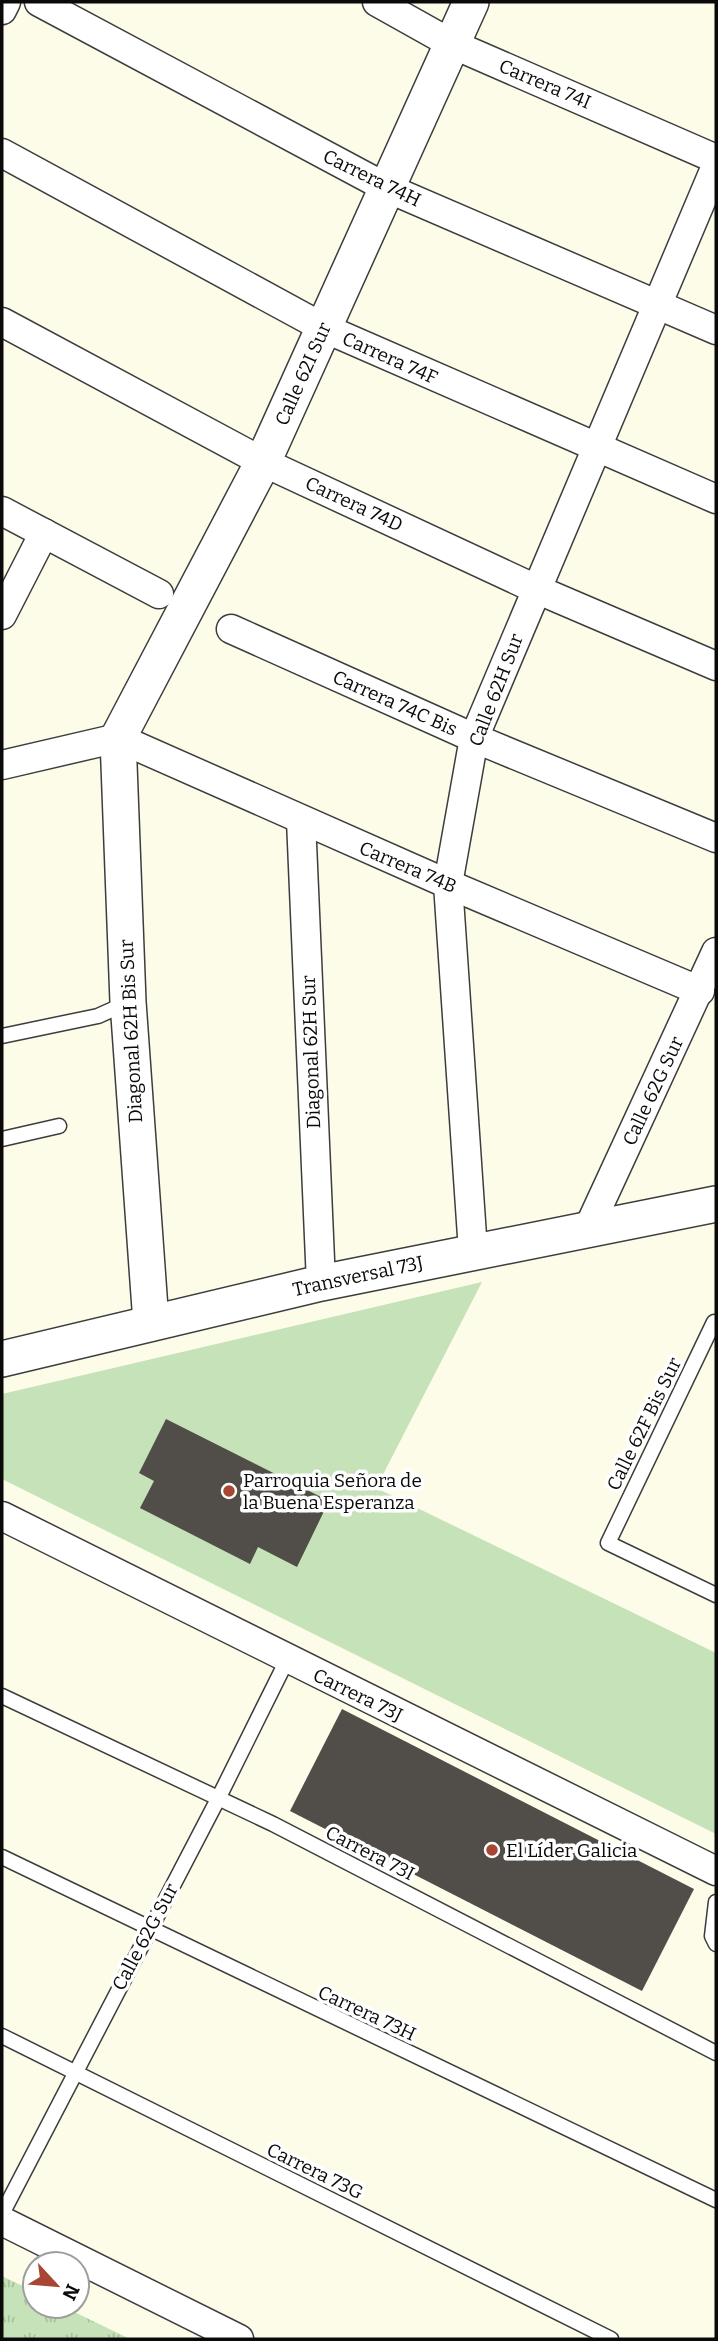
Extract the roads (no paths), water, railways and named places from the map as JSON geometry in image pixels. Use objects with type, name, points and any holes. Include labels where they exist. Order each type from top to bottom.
[{"type":"street","points":[[2,9],[6,2]]},
{"type":"street","name":"Carrera 74H","points":[[39,2],[387,188],[716,330]]},
{"type":"street","name":"Carrera 74I","points":[[377,2],[452,44],[716,159]]},
{"type":"street","name":"Calle 62I Sur","points":[[118,738],[263,462],[471,2]]},
{"type":"street","name":"Carrera 74F","points":[[2,153],[324,328],[716,499]]},
{"type":"street","name":"Calle 62H Sur","points":[[473,1251],[448,884],[474,738],[716,166]]},
{"type":"street","name":"Carrera 74D","points":[[2,321],[263,462],[536,589],[716,666]]},
{"type":"street","points":[[2,511],[159,594]]},
{"type":"street","points":[[2,615],[44,533]]},
{"type":"street","name":"Carrera 74C Bis","points":[[231,629],[474,738],[716,838]]},
{"type":"street","points":[[2,765],[118,738]]},
{"type":"street","name":"Carrera 74B","points":[[118,738],[448,884],[700,991]]},
{"type":"street","name":"Diagonal 62H Bis Sur","points":[[118,738],[128,1002],[151,1323]]},
{"type":"street","name":"Diagonal 62H Sur","points":[[301,820],[321,1283]]},
{"type":"street","name":"Calle 62G Sur","points":[[589,1229],[716,953]]},
{"type":"street","name":"Transversal 73J","points":[[2,1359],[321,1283],[716,1204]]},
{"type":"street","name":"Carrera 73J","points":[[2,1516],[716,1871]]},
{"type":"street","points":[[2,2221],[239,2339]]},
{"type":"lane","points":[[2,1035],[98,1016],[128,1002]]},
{"type":"lane","points":[[2,1139],[59,1126]]},
{"type":"lane","name":"Calle 62F Bis Sur","points":[[714,1322],[607,1543],[716,1595]]},
{"type":"lane","name":"Calle 62G Sur","points":[[2,2214],[218,1799],[287,1660]]},
{"type":"lane","name":"Carrera 73I","points":[[2,1696],[273,1824],[716,2053]]},
{"type":"lane","name":"Carrera 73H","points":[[2,1857],[716,2200]]},
{"type":"lane","points":[[716,1902],[712,1936],[716,1944]]},
{"type":"lane","name":"Carrera 73G","points":[[2,2036],[611,2339]]},
{"type":"place","name":"Parroquia Señora de la Buena Esperanza","points":[[229,1491]]},
{"type":"place","name":"El Líder Galicia","points":[[492,1850]]}]
